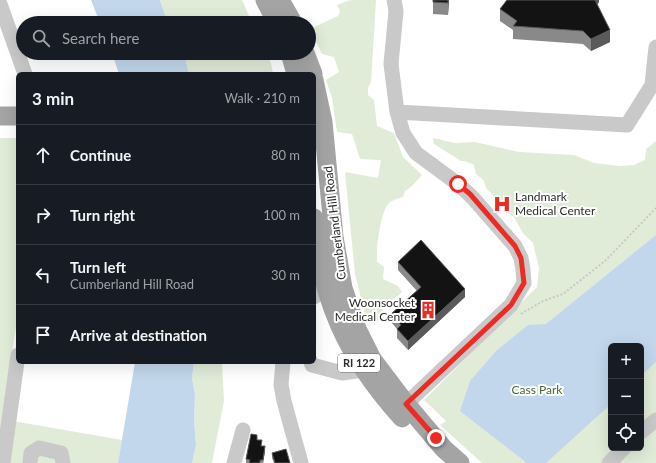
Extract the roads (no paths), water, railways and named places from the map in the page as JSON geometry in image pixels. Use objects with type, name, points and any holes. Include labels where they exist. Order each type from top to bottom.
[{"type":"main road","points":[[265,0],[273,16]]},
{"type":"main road","points":[[280,0],[289,16]]},
{"type":"main road","points":[[292,60],[295,72]]},
{"type":"main road","points":[[308,60],[312,72]]},
{"type":"main road","name":"Cumberland Hill Road","points":[[316,99],[334,237],[327,291],[357,329],[372,359],[406,404],[444,449],[460,463]]},
{"type":"main road","points":[[0,116],[16,116]]},
{"type":"main road","name":"Cumberland Hill Road","points":[[316,229],[327,291],[343,333],[363,370],[381,394],[422,438],[432,446],[444,449]]},
{"type":"street","points":[[394,0],[396,11],[391,64],[397,112],[403,133],[416,153],[470,194],[515,246],[521,258],[524,283],[511,305],[406,404]]},
{"type":"street","points":[[0,6],[16,50]]},
{"type":"street","points":[[397,112],[627,125],[652,85],[656,47]]},
{"type":"street","points":[[20,60],[24,72]]},
{"type":"street","points":[[3,463],[17,364]]},
{"type":"street","points":[[283,364],[281,385],[301,463]]},
{"type":"street","points":[[312,364],[342,373],[363,370]]},
{"type":"street","points":[[644,430],[656,420]]},
{"type":"street","points":[[234,463],[243,430]]},
{"type":"street","points":[[30,463],[32,453],[39,448],[60,453],[63,463]]},
{"type":"street","points":[[609,463],[621,451]]},
{"type":"water","points":[[91,0],[160,0],[166,16],[97,16]]},
{"type":"water","points":[[114,60],[186,60],[189,72],[118,72]]},
{"type":"water","name":"Cass Park","points":[[656,235],[656,362],[644,373],[644,343],[608,343],[608,407],[546,463],[527,463],[460,411],[470,381],[496,351],[528,325],[546,324]]},
{"type":"water","points":[[135,364],[194,364],[192,378],[195,394],[194,419],[196,445],[192,463],[118,463]]},
{"type":"place","name":"Landmark Medical Center","points":[[502,204]]},
{"type":"place","name":"Woonsocket Medical Center","points":[[428,310]]}]
